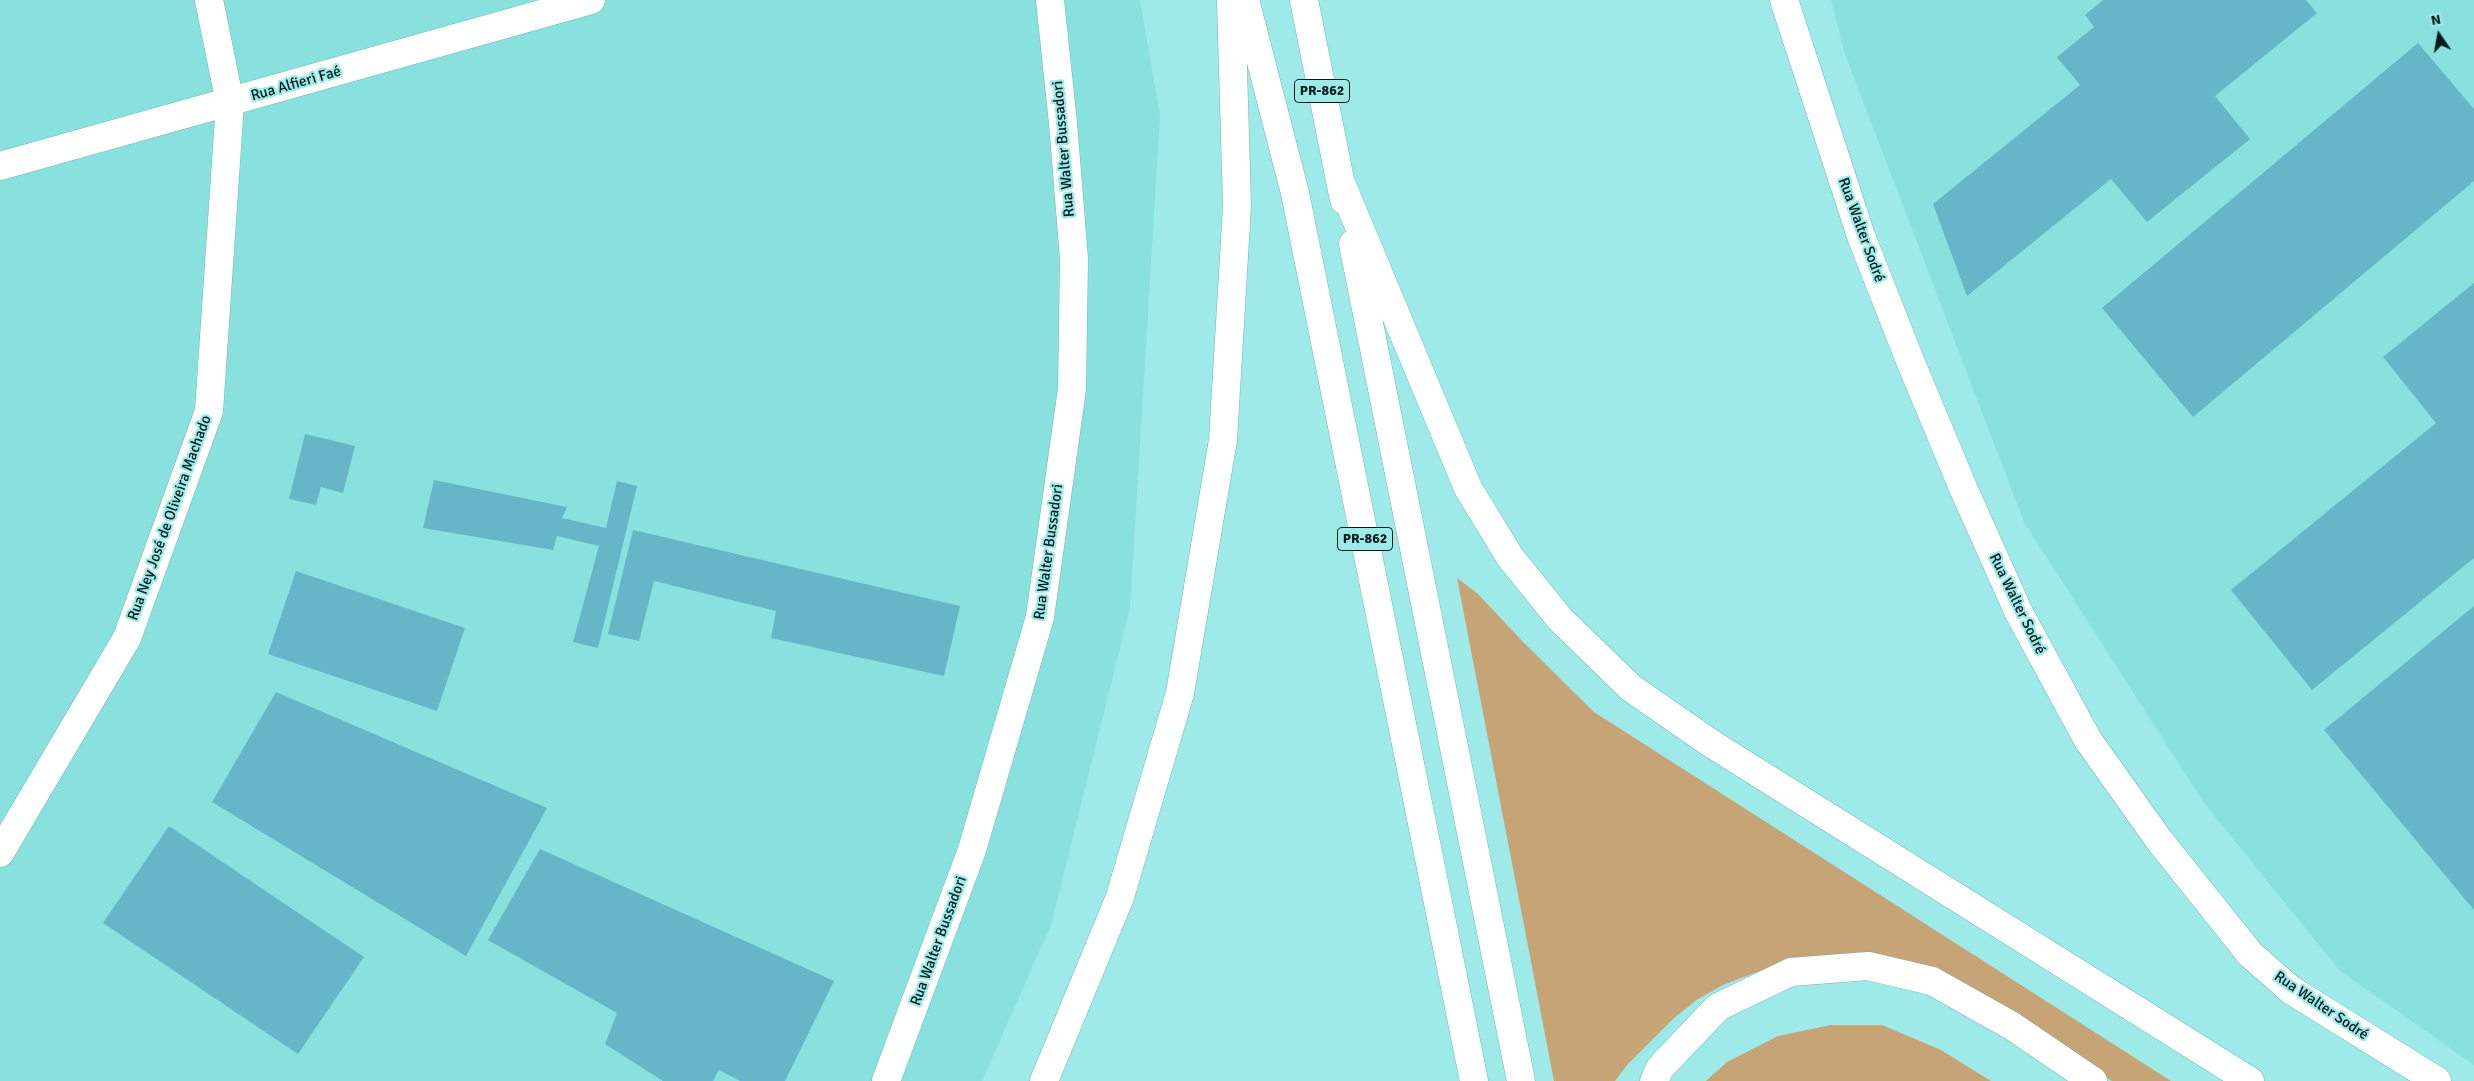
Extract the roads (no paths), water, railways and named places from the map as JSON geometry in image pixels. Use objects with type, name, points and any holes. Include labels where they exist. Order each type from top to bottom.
[{"type":"main road","name":"Rua Ney José de Oliveira Machado","points":[[0,853],[127,638],[209,411],[230,103],[209,0]]},
{"type":"main road","name":"Rua Alfieri Faé","points":[[0,166],[230,103],[590,0]]},
{"type":"main road","name":"Rua Walter Bussadori","points":[[886,1081],[972,850],[1040,617],[1072,390],[1074,259],[1063,123],[1050,0]]},
{"type":"main road","points":[[1044,1081],[1120,897],[1182,683],[1223,440],[1237,206],[1231,0]]},
{"type":"main road","name":"PR-862","points":[[1245,0],[1295,193],[1474,1081]]},
{"type":"main road","name":"PR-862","points":[[1304,0],[1521,1081]]},
{"type":"main road","name":"Rua Walter Sodré","points":[[1784,0],[1861,236],[1915,372],[1964,490],[2020,613],[2088,740],[2158,840],[2250,954],[2291,990],[2437,1081]]},
{"type":"main road","points":[[1341,183],[1468,488],[1510,557],[1560,619],[1631,688],[1712,744],[2250,1081]]},
{"type":"main road","points":[[1654,1081],[1660,1068],[1718,1007],[1791,972],[1868,966],[1932,981],[2012,1026],[2093,1081]]}]
